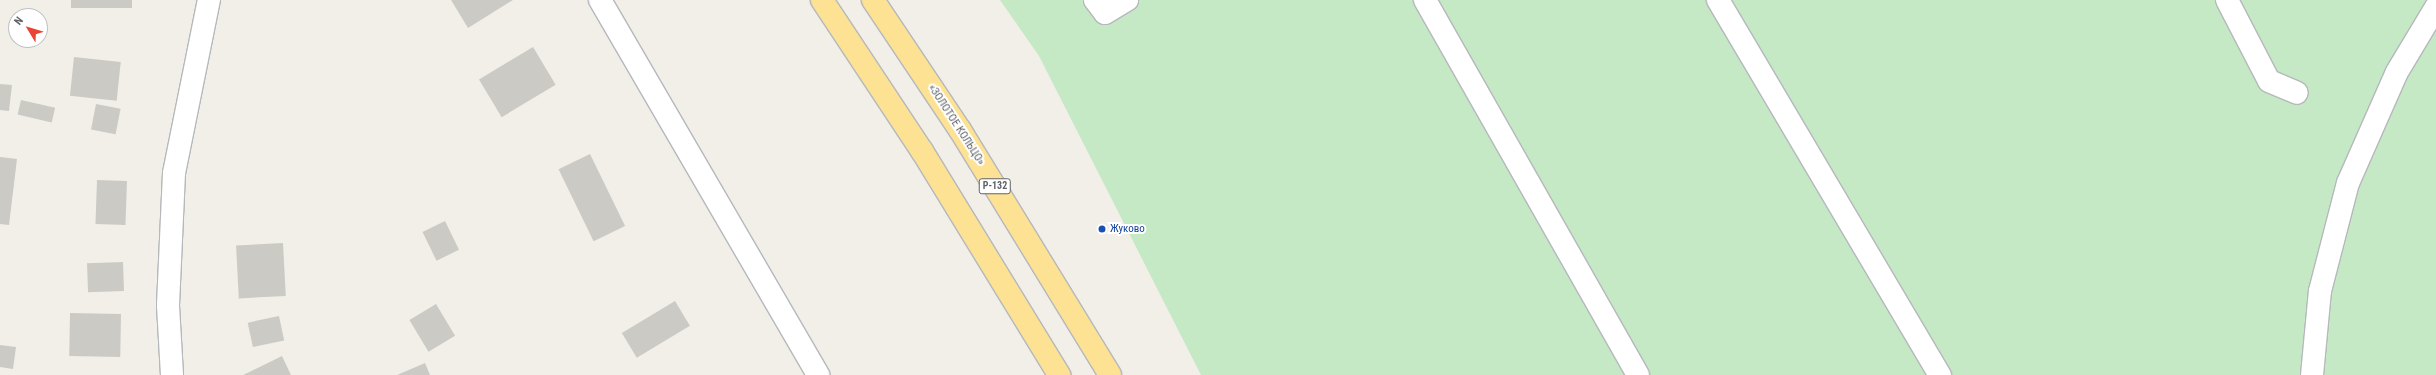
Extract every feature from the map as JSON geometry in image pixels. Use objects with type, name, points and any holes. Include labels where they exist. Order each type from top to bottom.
[{"type":"highway","points":[[822,0],[922,151],[1059,375]]},
{"type":"highway","name":"«ЗОЛОТОЕ КОЛЬЦО»","points":[[873,0],[960,130],[1110,375]]},
{"type":"street","points":[[172,375],[168,305],[174,173],[208,0]]},
{"type":"street","points":[[600,0],[818,375]]},
{"type":"street","points":[[1095,0],[1105,13],[1127,0]]},
{"type":"street","points":[[1425,0],[1638,375]]},
{"type":"street","points":[[1718,0],[1940,375]]},
{"type":"street","points":[[2227,0],[2268,81],[2297,93]]},
{"type":"street","points":[[2312,375],[2320,291],[2348,183],[2397,72],[2436,7]]},
{"type":"green space","points":[[1000,0],[2436,0],[2436,375],[1201,375],[1039,56]]},
{"type":"building","points":[[71,0],[132,0],[132,8],[71,8]]},
{"type":"building","points":[[451,0],[513,0],[468,28]]},
{"type":"building","points":[[533,47],[556,85],[502,117],[479,79]]},
{"type":"building","points":[[74,57],[121,62],[117,101],[70,96]]},
{"type":"building","points":[[0,84],[12,85],[9,111],[0,110]]},
{"type":"building","points":[[21,100],[55,108],[52,122],[18,115]]},
{"type":"building","points":[[96,104],[121,109],[116,134],[91,130]]},
{"type":"building","points":[[590,154],[625,226],[594,241],[559,169]]},
{"type":"building","points":[[0,157],[17,159],[9,225],[0,224]]},
{"type":"building","points":[[97,180],[127,181],[125,225],[95,224]]},
{"type":"building","points":[[445,221],[459,250],[437,261],[423,232]]},
{"type":"building","points":[[283,243],[286,296],[239,298],[236,245]]},
{"type":"building","points":[[123,262],[124,291],[88,292],[87,263]]},
{"type":"building","points":[[675,301],[690,326],[637,358],[622,333]]},
{"type":"building","points":[[436,304],[455,336],[428,352],[409,320]]},
{"type":"building","points":[[70,313],[121,314],[120,357],[69,356]]},
{"type":"building","points":[[279,316],[284,340],[253,347],[248,323]]},
{"type":"building","points":[[0,345],[16,347],[13,369],[0,367]]},
{"type":"building","points":[[282,356],[291,375],[243,375]]},
{"type":"building","points":[[425,363],[430,375],[397,375]]},
{"type":"place","name":"Жуково","points":[[1102,229]]}]
